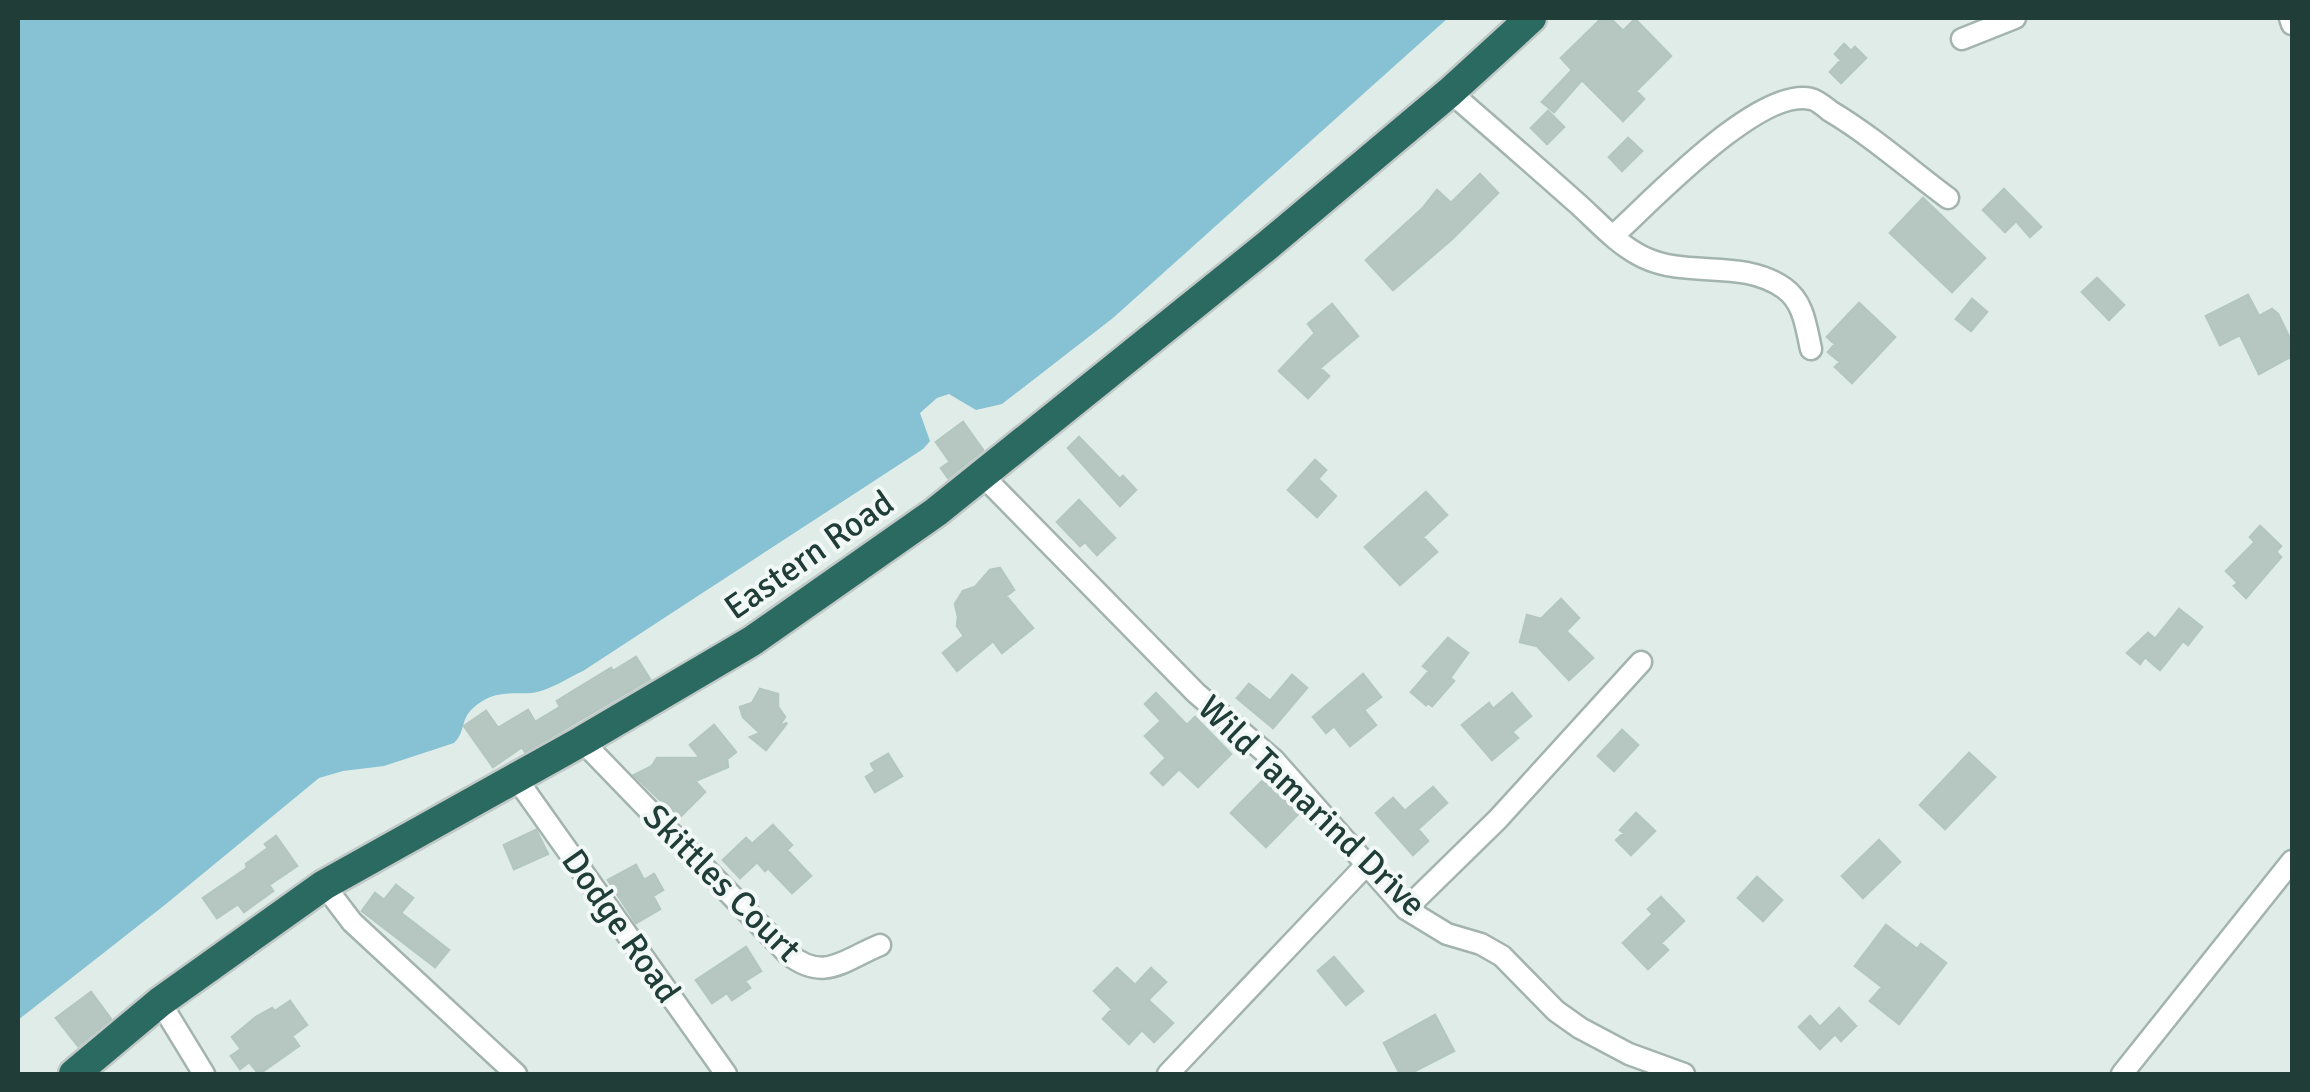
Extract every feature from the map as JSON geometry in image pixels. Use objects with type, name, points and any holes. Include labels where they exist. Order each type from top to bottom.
[{"type":"highway","name":"Eastern Road","points":[[74,1074],[160,1002],[324,885],[752,641],[983,476],[1268,246],[1532,18]]},
{"type":"street","points":[[1962,38],[2015,18]]},
{"type":"street","points":[[1450,92],[1613,236],[1643,257],[1678,268],[1728,268],[1768,278],[1789,292],[1801,308],[1811,350]]},
{"type":"street","points":[[1613,236],[1724,134],[1751,115],[1789,99],[1811,99],[1824,106],[1948,198]]},
{"type":"street","name":"Wild Tamarind Drive","points":[[983,476],[1196,692],[1274,760],[1406,909],[1447,934],[1481,944],[1502,956],[1556,1010],[1580,1028],[1629,1054],[1684,1074]]},
{"type":"street","points":[[1406,909],[1498,819],[1640,662]]},
{"type":"street","name":"Skittles Court","points":[[582,741],[805,968],[820,970],[880,945]]},
{"type":"street","name":"Dodge Road","points":[[516,778],[726,1074]]},
{"type":"street","points":[[2122,1074],[2292,862]]},
{"type":"street","points":[[1168,1074],[1367,864]]},
{"type":"street","points":[[324,885],[352,922],[516,1074]]},
{"type":"street","points":[[160,1002],[204,1074]]},
{"type":"water","points":[[18,18],[1448,18],[1113,318],[1002,404],[976,410],[949,394],[937,398],[920,413],[930,441],[923,449],[583,671],[538,692],[500,694],[486,699],[469,713],[454,743],[384,766],[319,778],[18,1020]]},
{"type":"building","points":[[1602,18],[1610,18],[1623,31],[1635,19],[1671,56],[1636,91],[1644,99],[1623,121],[1582,80],[1554,112],[1542,102],[1572,70],[1561,58]]},
{"type":"building","points":[[1844,44],[1851,51],[1855,47],[1866,58],[1841,83],[1830,72],[1841,60],[1835,54]]},
{"type":"building","points":[[1548,111],[1564,127],[1547,144],[1531,128]]},
{"type":"building","points":[[1628,138],[1642,151],[1622,171],[1609,157]]},
{"type":"building","points":[[1480,174],[1498,193],[1393,290],[1366,260],[1437,190],[1451,203]]},
{"type":"building","points":[[2004,189],[2041,227],[2030,237],[2016,221],[2005,232],[1983,210]]},
{"type":"building","points":[[1923,198],[1985,258],[1952,292],[1890,233]]},
{"type":"building","points":[[2097,278],[2124,305],[2109,320],[2082,292]]},
{"type":"building","points":[[2248,295],[2259,316],[2272,309],[2278,314],[2292,343],[2292,356],[2259,374],[2240,335],[2220,345],[2206,316]]},
{"type":"building","points":[[1972,299],[1987,312],[1971,331],[1956,319]]},
{"type":"building","points":[[1859,303],[1895,337],[1852,383],[1835,367],[1840,362],[1828,352],[1835,344],[1827,337]]},
{"type":"building","points":[[1332,304],[1358,336],[1320,368],[1329,376],[1308,398],[1279,371],[1315,333],[1308,324]]},
{"type":"building","points":[[963,422],[983,450],[948,478],[941,468],[950,462],[936,442]]},
{"type":"building","points":[[1079,437],[1136,490],[1120,506],[1068,448]]},
{"type":"building","points":[[1315,460],[1326,470],[1318,479],[1336,496],[1317,517],[1288,490]]},
{"type":"building","points":[[1426,492],[1447,515],[1423,537],[1437,552],[1400,585],[1365,547]]},
{"type":"building","points":[[1079,500],[1115,538],[1097,555],[1085,542],[1080,546],[1057,522]]},
{"type":"building","points":[[2260,526],[2281,546],[2276,552],[2281,557],[2246,598],[2226,571],[2255,542],[2250,537]]},
{"type":"building","points":[[1000,568],[1014,590],[1006,596],[1033,628],[1002,653],[993,641],[957,671],[943,653],[964,636],[957,626],[955,604],[963,591],[975,587],[990,570]]},
{"type":"building","points":[[1561,599],[1579,618],[1566,631],[1593,658],[1569,680],[1537,646],[1520,642],[1527,615],[1541,619]]},
{"type":"building","points":[[2179,609],[2202,627],[2188,645],[2183,641],[2160,670],[2145,657],[2140,664],[2127,653],[2148,633],[2155,639]]},
{"type":"building","points":[[1448,638],[1468,653],[1450,678],[1454,681],[1432,706],[1426,705],[1411,692],[1429,671],[1423,666]]},
{"type":"building","points":[[636,657],[650,679],[525,752],[522,747],[493,767],[464,726],[486,711],[498,728],[528,710],[535,722],[560,707],[557,701]]},
{"type":"building","points":[[1363,674],[1381,697],[1364,710],[1376,725],[1350,746],[1334,726],[1326,733],[1313,717]]},
{"type":"building","points":[[1292,675],[1307,688],[1273,728],[1237,698],[1249,684],[1270,701]]},
{"type":"building","points":[[760,689],[778,694],[778,707],[785,717],[778,727],[787,723],[766,750],[750,737],[760,733],[743,717],[740,707],[752,703]]},
{"type":"building","points":[[1156,693],[1187,725],[1195,717],[1231,754],[1198,787],[1179,769],[1163,785],[1151,773],[1166,758],[1145,736],[1161,721],[1145,704]]},
{"type":"building","points":[[1512,693],[1531,716],[1512,732],[1518,738],[1492,760],[1462,725],[1489,703],[1493,709]]},
{"type":"building","points":[[714,725],[736,752],[727,759],[728,767],[695,781],[705,792],[679,818],[634,775],[652,766],[657,758],[700,758],[690,745]]},
{"type":"building","points":[[1622,730],[1638,745],[1614,771],[1598,756]]},
{"type":"building","points":[[1969,753],[1995,777],[1945,829],[1920,805]]},
{"type":"building","points":[[888,754],[902,776],[875,792],[866,777],[875,771],[871,764]]},
{"type":"building","points":[[1266,777],[1301,811],[1266,847],[1231,813]]},
{"type":"building","points":[[1433,787],[1447,803],[1418,829],[1428,841],[1413,855],[1376,813],[1393,798],[1405,811]]},
{"type":"building","points":[[1636,813],[1655,831],[1631,855],[1616,840]]},
{"type":"building","points":[[773,825],[792,845],[787,850],[811,876],[792,893],[757,862],[740,878],[723,860],[746,838],[752,844]]},
{"type":"building","points":[[536,830],[548,854],[514,869],[504,845]]},
{"type":"building","points":[[276,836],[297,866],[269,885],[273,891],[244,912],[238,904],[217,918],[203,898],[247,868],[246,864],[268,848],[265,844]]},
{"type":"building","points":[[1879,840],[1900,862],[1863,898],[1842,876]]},
{"type":"building","points":[[636,865],[644,880],[654,874],[663,890],[653,896],[660,909],[636,923],[608,880]]},
{"type":"building","points":[[1757,877],[1782,900],[1763,921],[1738,898]]},
{"type":"building","points":[[396,885],[413,898],[401,913],[449,950],[435,967],[362,911],[375,893],[384,900]]},
{"type":"building","points":[[1661,897],[1684,921],[1661,943],[1668,950],[1648,969],[1623,943],[1653,914],[1648,909]]},
{"type":"building","points":[[1886,925],[1917,949],[1921,944],[1946,963],[1899,1024],[1870,1001],[1882,987],[1855,966]]},
{"type":"building","points":[[746,947],[761,971],[745,981],[750,988],[732,1000],[727,993],[712,1003],[696,980]]},
{"type":"building","points":[[1334,957],[1363,991],[1346,1005],[1318,971]]},
{"type":"building","points":[[1117,968],[1135,985],[1151,968],[1166,982],[1148,1000],[1173,1023],[1154,1042],[1142,1030],[1129,1044],[1103,1019],[1112,1009],[1094,991]]},
{"type":"building","points":[[91,992],[111,1019],[78,1046],[56,1018]]},
{"type":"building","points":[[290,1001],[307,1025],[292,1036],[299,1046],[259,1074],[249,1062],[240,1069],[231,1056],[241,1049],[232,1037],[256,1017]]},
{"type":"building","points":[[1839,1008],[1856,1026],[1841,1041],[1835,1034],[1820,1049],[1799,1027],[1810,1016],[1820,1027]]},
{"type":"building","points":[[1435,1015],[1454,1051],[1409,1074],[1400,1074],[1384,1043]]}]
